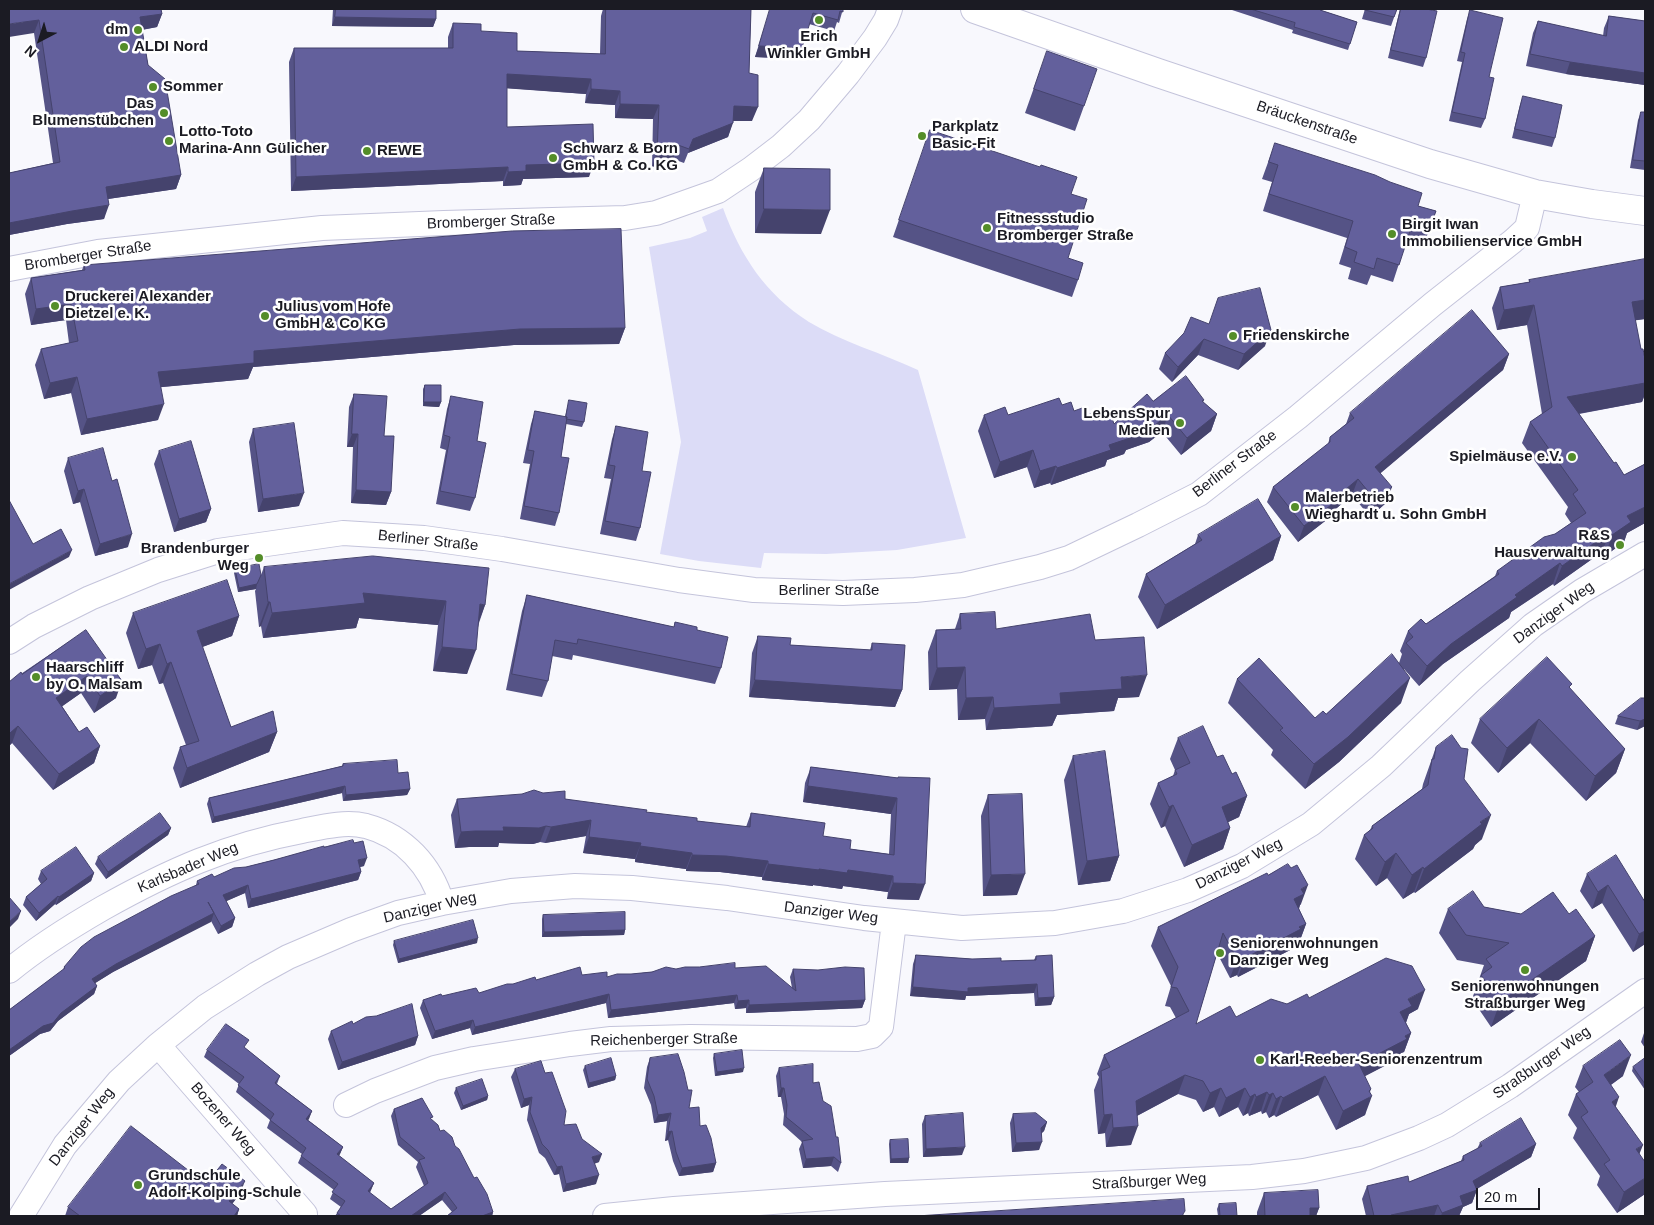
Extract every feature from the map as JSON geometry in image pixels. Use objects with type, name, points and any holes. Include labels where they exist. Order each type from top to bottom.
[{"type":"main road","name":"Bräuckenstraße","points":[[975,9],[1430,164],[1535,194],[1645,211]]},
{"type":"street","name":"Bromberger Straße","points":[[9,269],[98,252],[322,228],[444,222],[625,218],[656,212],[718,191],[781,146],[809,120],[848,74],[875,38],[886,20],[890,9]]},
{"type":"street","name":"Berliner Straße","points":[[9,642],[34,626],[90,598],[158,570],[218,551],[343,533],[424,538],[502,549],[670,579],[754,590],[843,593],[915,590],[963,585],[1040,567],[1069,558],[1199,494],[1298,417],[1433,304],[1514,241],[1527,228],[1535,194]]},
{"type":"street","name":"Danziger Weg","points":[[21,1216],[64,1145],[119,1081],[158,1045],[205,1006],[288,957],[374,921],[442,902],[511,891],[575,886],[632,888],[727,898],[894,922],[962,928],[1055,924],[1123,911],[1148,904],[1188,890],[1242,866],[1311,824],[1359,785],[1470,681],[1533,626],[1582,591],[1645,554]]},
{"type":"street","name":"Karlsbader Weg","points":[[9,972],[26,957],[80,921],[176,870],[211,855],[253,841],[327,826],[364,826],[388,834],[421,860],[438,890],[442,902]]},
{"type":"street","name":"Reichenberger Straße","points":[[346,1105],[382,1088],[436,1068],[474,1059],[570,1044],[611,1039],[690,1037],[823,1040],[872,1036],[880,1027],[894,922]]},
{"type":"street","name":"Straßburger Weg","points":[[605,1216],[674,1209],[885,1194],[1252,1177],[1343,1164],[1366,1158],[1447,1125],[1510,1086],[1645,991]]},
{"type":"street","name":"Bozener Weg","points":[[158,1045],[274,1177],[305,1214],[303,1216]]},
{"type":"shaded area","points":[[723,208],[737,242],[756,272],[779,299],[793,311],[835,336],[918,370],[966,538],[897,550],[826,554],[764,553],[761,568],[699,561],[660,554],[681,442],[649,247],[690,238],[707,231],[702,217]]},
{"type":"building","points":[[9,9],[161,9],[162,14],[140,17],[148,65],[165,79],[181,175],[106,187],[109,205],[9,223],[9,173],[60,162],[39,20],[9,24]]},
{"type":"building","points":[[336,9],[436,9],[436,19],[335,17]]},
{"type":"building","points":[[606,9],[751,9],[749,73],[758,75],[758,107],[734,106],[733,123],[693,139],[689,149],[678,145],[657,153],[659,105],[620,104],[620,91],[591,89],[591,79],[507,74],[507,127],[593,124],[594,163],[526,165],[526,171],[508,172],[508,167],[296,177],[294,48],[453,48],[453,23],[481,24],[481,31],[517,33],[517,51],[605,54]]},
{"type":"building","points":[[770,9],[843,9],[843,12],[840,11],[838,20],[813,13],[802,48],[759,46]]},
{"type":"building","points":[[1251,9],[1320,9],[1357,22],[1350,44],[1294,27],[1295,23]]},
{"type":"building","points":[[1366,9],[1397,9],[1394,17]]},
{"type":"building","points":[[1401,9],[1437,11],[1426,58],[1391,50]]},
{"type":"building","points":[[1470,10],[1503,18],[1489,77],[1494,78],[1485,119],[1452,112],[1465,53],[1461,52]]},
{"type":"building","points":[[1609,16],[1645,21],[1645,73],[1530,54],[1538,21],[1606,36]]},
{"type":"building","points":[[1047,51],[1097,69],[1084,106],[1034,89]]},
{"type":"building","points":[[1523,96],[1562,105],[1555,138],[1515,129]]},
{"type":"building","points":[[1641,112],[1645,112],[1645,161],[1633,160]]},
{"type":"building","name":"Fitnessstudio Bromberger Straße","points":[[930,130],[1040,167],[1041,165],[1077,177],[1071,194],[1087,199],[1068,258],[1083,263],[1078,280],[899,220]]},
{"type":"building","points":[[1275,143],[1375,175],[1422,193],[1418,206],[1436,211],[1430,227],[1413,222],[1399,265],[1377,258],[1374,269],[1354,262],[1357,252],[1345,247],[1353,221],[1269,194],[1278,165],[1269,162]]},
{"type":"building","points":[[764,168],[830,169],[830,210],[764,209]]},
{"type":"building","points":[[621,229],[625,328],[520,329],[254,351],[254,363],[158,372],[164,404],[87,419],[77,377],[50,383],[41,349],[78,341],[71,304],[36,309],[31,278],[85,270],[84,265],[512,231]]},
{"type":"building","points":[[1645,259],[1645,300],[1632,302],[1641,349],[1643,349],[1645,359],[1645,383],[1567,397],[1624,475],[1645,464],[1645,507],[1627,516],[1631,522],[1612,535],[1610,532],[1562,566],[1560,563],[1515,595],[1517,597],[1451,644],[1427,666],[1406,643],[1413,637],[1408,631],[1421,619],[1426,624],[1499,574],[1497,571],[1544,537],[1555,534],[1586,513],[1573,494],[1578,490],[1530,422],[1552,407],[1534,305],[1504,310],[1500,287]]},
{"type":"building","points":[[1260,288],[1271,330],[1244,354],[1204,339],[1178,367],[1165,353],[1184,333],[1191,317],[1209,324],[1218,298]]},
{"type":"building","points":[[1472,310],[1509,354],[1375,467],[1392,487],[1376,501],[1358,479],[1333,500],[1335,502],[1304,526],[1273,487],[1330,442],[1330,437],[1354,418],[1350,413]]},
{"type":"building","points":[[1186,376],[1204,400],[1202,401],[1217,414],[1187,438],[1168,415],[1155,425],[1129,434],[1130,438],[1109,445],[1111,450],[1057,468],[1056,466],[1040,471],[1033,450],[1000,462],[984,415],[1005,407],[1008,415],[1059,398],[1062,405],[1071,402],[1074,411],[1085,407],[1088,415],[1097,411],[1100,419],[1111,415],[1114,424],[1147,394],[1153,401]]},
{"type":"building","points":[[425,385],[441,385],[441,402],[424,402]]},
{"type":"building","points":[[354,394],[387,396],[384,436],[394,436],[391,492],[356,490],[358,434],[352,434]]},
{"type":"building","points":[[451,396],[483,402],[477,441],[486,443],[475,498],[440,491],[450,437],[444,435]]},
{"type":"building","points":[[569,400],[587,403],[584,422],[566,419]]},
{"type":"building","points":[[535,411],[567,417],[561,457],[569,458],[559,513],[524,506],[534,451],[528,450]]},
{"type":"building","points":[[294,423],[304,493],[263,499],[253,429]]},
{"type":"building","points":[[616,426],[648,432],[642,471],[651,472],[640,528],[605,521],[615,466],[609,465]]},
{"type":"building","points":[[191,441],[211,509],[179,519],[159,451]]},
{"type":"building","points":[[103,448],[112,481],[117,479],[132,534],[100,544],[84,489],[78,491],[68,458]]},
{"type":"building","points":[[1258,499],[1281,536],[1165,605],[1146,574],[1202,540],[1198,535]]},
{"type":"building","points":[[9,500],[33,544],[61,529],[72,550],[9,584]]},
{"type":"building","points":[[373,556],[489,568],[485,605],[480,604],[476,650],[442,647],[446,601],[363,593],[365,603],[272,613],[270,602],[268,602],[264,567]]},
{"type":"building","points":[[259,564],[261,575],[257,584],[239,588],[235,569]]},
{"type":"building","points":[[227,580],[239,616],[197,631],[231,727],[273,711],[277,732],[187,768],[180,747],[199,741],[171,662],[167,664],[160,644],[146,649],[133,613]]},
{"type":"building","points":[[527,595],[674,627],[675,622],[697,627],[697,630],[728,637],[721,668],[578,639],[577,644],[555,640],[548,681],[512,674]]},
{"type":"building","points":[[995,612],[996,629],[1090,614],[1095,640],[1144,637],[1147,675],[1121,677],[1122,689],[1060,693],[1061,704],[994,708],[993,697],[966,698],[965,667],[937,668],[936,630],[961,629],[960,614]]},
{"type":"building","points":[[86,630],[122,681],[100,696],[87,676],[56,698],[79,732],[87,727],[100,746],[59,774],[18,726],[10,733],[9,682],[21,672],[22,674]]},
{"type":"building","points":[[758,636],[791,638],[790,645],[872,650],[872,643],[905,645],[902,690],[755,680]]},
{"type":"building","points":[[1392,654],[1410,678],[1348,737],[1314,764],[1280,730],[1283,728],[1237,679],[1259,658],[1315,718],[1323,711],[1326,714]]},
{"type":"building","points":[[1547,657],[1572,684],[1569,687],[1625,749],[1595,776],[1539,719],[1507,748],[1480,719]]},
{"type":"building","points":[[1641,698],[1645,698],[1645,719],[1640,721],[1618,716]]},
{"type":"building","points":[[1203,726],[1217,757],[1223,755],[1232,774],[1236,772],[1247,796],[1222,807],[1230,828],[1192,845],[1173,805],[1169,807],[1158,783],[1177,774],[1175,770],[1190,763],[1178,738]]},
{"type":"building","name":"Seniorenwohnungen Danziger Weg","points":[[1452,735],[1461,748],[1468,749],[1464,779],[1491,815],[1424,869],[1423,867],[1412,875],[1396,853],[1385,862],[1364,835],[1373,828],[1372,826],[1428,785],[1436,747]]},
{"type":"building","points":[[1105,751],[1119,856],[1087,861],[1073,756]]},
{"type":"building","points":[[397,760],[398,773],[408,772],[410,789],[346,795],[345,786],[214,817],[209,798],[343,766],[343,764]]},
{"type":"building","points":[[811,767],[898,778],[930,778],[925,884],[893,883],[893,876],[848,870],[847,873],[768,864],[768,861],[726,856],[692,855],[692,853],[640,846],[641,843],[589,837],[591,820],[551,827],[503,827],[504,831],[461,832],[457,799],[522,794],[534,790],[543,793],[565,791],[565,799],[697,818],[697,821],[750,827],[751,813],[825,823],[823,836],[851,840],[850,849],[894,855],[897,798],[808,786]]},
{"type":"building","points":[[1022,794],[1025,874],[991,875],[988,795]]},
{"type":"building","points":[[160,813],[171,828],[108,872],[98,857]]},
{"type":"building","points":[[353,840],[354,843],[363,841],[367,858],[358,860],[361,872],[251,899],[248,885],[223,895],[235,918],[221,926],[214,913],[116,964],[92,979],[97,986],[61,1013],[53,1023],[43,1026],[9,1050],[9,1010],[65,968],[81,947],[94,937],[171,896],[199,884],[197,881],[212,874],[214,877],[234,868],[246,867],[324,846]]},
{"type":"building","points":[[76,847],[94,873],[58,896],[39,913],[26,897],[47,879],[41,871]]},
{"type":"building","points":[[1616,855],[1645,902],[1645,931],[1639,934],[1608,885],[1598,892],[1587,874]]},
{"type":"building","points":[[1288,864],[1291,868],[1297,865],[1308,885],[1301,889],[1304,894],[1294,899],[1306,924],[1299,927],[1301,929],[1245,958],[1244,956],[1237,959],[1223,933],[1196,1024],[1230,1006],[1236,1017],[1271,999],[1287,1004],[1307,994],[1309,998],[1386,958],[1412,966],[1425,990],[1408,999],[1412,1006],[1400,1012],[1411,1033],[1405,1036],[1407,1039],[1359,1064],[1371,1089],[1369,1091],[1372,1096],[1343,1111],[1325,1076],[1283,1098],[1281,1096],[1276,1099],[1273,1093],[1269,1095],[1267,1092],[1256,1097],[1255,1094],[1250,1097],[1245,1088],[1226,1098],[1221,1088],[1210,1093],[1203,1081],[1185,1075],[1136,1101],[1138,1126],[1113,1128],[1112,1114],[1104,1115],[1101,1071],[1110,1067],[1104,1055],[1189,1011],[1177,988],[1171,987],[1178,967],[1158,927]]},
{"type":"building","points":[[1473,891],[1484,907],[1521,914],[1553,892],[1569,914],[1576,909],[1595,936],[1500,1002],[1481,975],[1492,967],[1486,959],[1509,943],[1466,935],[1448,909]]},
{"type":"building","points":[[9,897],[21,911],[9,922]]},
{"type":"building","points":[[625,912],[625,930],[544,932],[543,915]]},
{"type":"building","points":[[473,920],[478,938],[399,959],[394,941]]},
{"type":"building","points":[[916,955],[972,959],[1001,958],[1001,961],[1036,960],[1036,956],[1052,955],[1054,997],[1038,998],[1037,984],[968,988],[968,992],[913,987]]},
{"type":"building","points":[[735,963],[735,968],[766,966],[796,991],[793,969],[864,968],[865,1000],[749,1005],[749,1000],[738,1001],[737,995],[611,1010],[609,994],[475,1027],[473,1020],[435,1031],[423,1000],[441,994],[442,996],[476,988],[479,993],[507,984],[535,977],[536,980],[580,967],[582,975],[607,972],[607,977],[617,974],[652,972],[666,967],[676,969]]},
{"type":"building","points":[[412,1004],[418,1036],[342,1062],[331,1031],[352,1021],[353,1024],[366,1017],[376,1016]]},
{"type":"building","points":[[226,1024],[249,1040],[244,1047],[280,1076],[275,1083],[312,1111],[306,1119],[343,1147],[337,1154],[374,1183],[368,1191],[391,1209],[428,1183],[419,1160],[425,1158],[400,1137],[394,1109],[422,1098],[433,1117],[430,1118],[438,1125],[440,1131],[444,1130],[452,1137],[455,1146],[459,1149],[474,1178],[477,1177],[487,1194],[493,1212],[482,1216],[447,1216],[457,1208],[445,1192],[411,1216],[341,1216],[337,1213],[345,1201],[332,1192],[338,1184],[301,1156],[306,1148],[270,1120],[274,1114],[238,1085],[244,1077],[207,1050]]},
{"type":"building","points":[[1620,1040],[1631,1055],[1604,1075],[1619,1097],[1612,1102],[1643,1145],[1636,1149],[1645,1162],[1645,1178],[1624,1192],[1604,1164],[1610,1160],[1581,1117],[1588,1112],[1576,1094],[1593,1082],[1583,1066]]},
{"type":"building","points":[[742,1050],[744,1068],[717,1072],[714,1054]]},
{"type":"building","points":[[678,1054],[688,1090],[692,1090],[689,1108],[699,1107],[700,1126],[706,1125],[711,1138],[716,1163],[682,1168],[676,1152],[672,1131],[668,1132],[671,1113],[658,1115],[654,1096],[647,1079],[650,1058]]},
{"type":"building","points":[[611,1058],[616,1076],[589,1083],[585,1066]]},
{"type":"building","points":[[1645,1058],[1645,1084],[1633,1067]]},
{"type":"building","points":[[541,1061],[545,1073],[552,1072],[566,1111],[564,1125],[576,1124],[582,1139],[602,1154],[592,1157],[599,1175],[566,1184],[562,1166],[557,1167],[548,1150],[542,1144],[530,1112],[532,1097],[524,1099],[515,1069]]},
{"type":"building","points":[[813,1064],[813,1083],[819,1082],[823,1101],[831,1106],[836,1137],[838,1137],[841,1163],[834,1157],[806,1159],[802,1141],[813,1139],[786,1117],[787,1105],[784,1088],[781,1088],[779,1068]]},
{"type":"building","points":[[482,1079],[488,1096],[463,1106],[456,1088]]},
{"type":"building","points":[[963,1113],[965,1147],[926,1149],[925,1116]]},
{"type":"building","points":[[1036,1113],[1047,1122],[1041,1128],[1042,1142],[1016,1143],[1013,1114]]},
{"type":"building","points":[[1521,1118],[1536,1144],[1473,1181],[1477,1190],[1460,1196],[1463,1205],[1442,1213],[1438,1205],[1391,1216],[1374,1216],[1367,1186],[1408,1176],[1409,1182],[1464,1160],[1463,1156],[1482,1146],[1480,1143]]},
{"type":"building","name":"Grundschule Adolf-Kolping-Schule","points":[[131,1126],[206,1184],[222,1164],[245,1181],[229,1201],[239,1209],[234,1216],[80,1216],[68,1207]]},
{"type":"building","points":[[908,1139],[909,1158],[891,1159],[890,1140]]},
{"type":"building","points":[[1318,1190],[1319,1208],[1310,1208],[1310,1216],[1265,1216],[1264,1193]]},
{"type":"building","points":[[1184,1199],[1185,1211],[1183,1216],[917,1216]]},
{"type":"building","points":[[1236,1203],[1237,1216],[1220,1216],[1219,1204]]},
{"type":"place","name":"Erich Winkler GmbH","points":[[819,20]]},
{"type":"place","name":"dm","points":[[138,30]]},
{"type":"place","name":"ALDI Nord","points":[[124,47]]},
{"type":"place","name":"Sommer","points":[[153,87]]},
{"type":"place","name":"Das Blumenstübchen","points":[[164,113]]},
{"type":"place","name":"Parkplatz Basic-Fit","points":[[922,136]]},
{"type":"place","name":"Lotto-Toto Marina-Ann Gülicher","points":[[169,141]]},
{"type":"place","name":"REWE","points":[[367,151]]},
{"type":"place","name":"Schwarz & Born GmbH & Co. KG","points":[[553,158]]},
{"type":"place","name":"Fitnessstudio Bromberger Straße","points":[[987,228]]},
{"type":"place","name":"Birgit Iwan Immobilienservice GmbH","points":[[1392,234]]},
{"type":"place","name":"Druckerei Alexander Dietzel e. K.","points":[[55,306]]},
{"type":"place","name":"Julius vom Hofe GmbH & Co KG","points":[[265,316]]},
{"type":"place","name":"Friedenskirche","points":[[1233,336]]},
{"type":"place","name":"LebensSpur Medien","points":[[1180,423]]},
{"type":"place","name":"Spielmäuse e.V.","points":[[1572,457]]},
{"type":"place","name":"Malerbetrieb Wieghardt u. Sohn GmbH","points":[[1295,507]]},
{"type":"place","name":"R&S Hausverwaltung","points":[[1620,545]]},
{"type":"place","name":"Brandenburger Weg","points":[[259,558]]},
{"type":"place","name":"Haarschliff by O. Malsam","points":[[36,677]]},
{"type":"place","name":"Seniorenwohnungen Danziger Weg","points":[[1220,953]]},
{"type":"place","name":"Seniorenwohnungen Straßburger Weg","points":[[1525,970]]},
{"type":"place","name":"Karl-Reeber-Seniorenzentrum","points":[[1260,1060]]},
{"type":"place","name":"Grundschule Adolf-Kolping-Schule","points":[[138,1185]]}]
